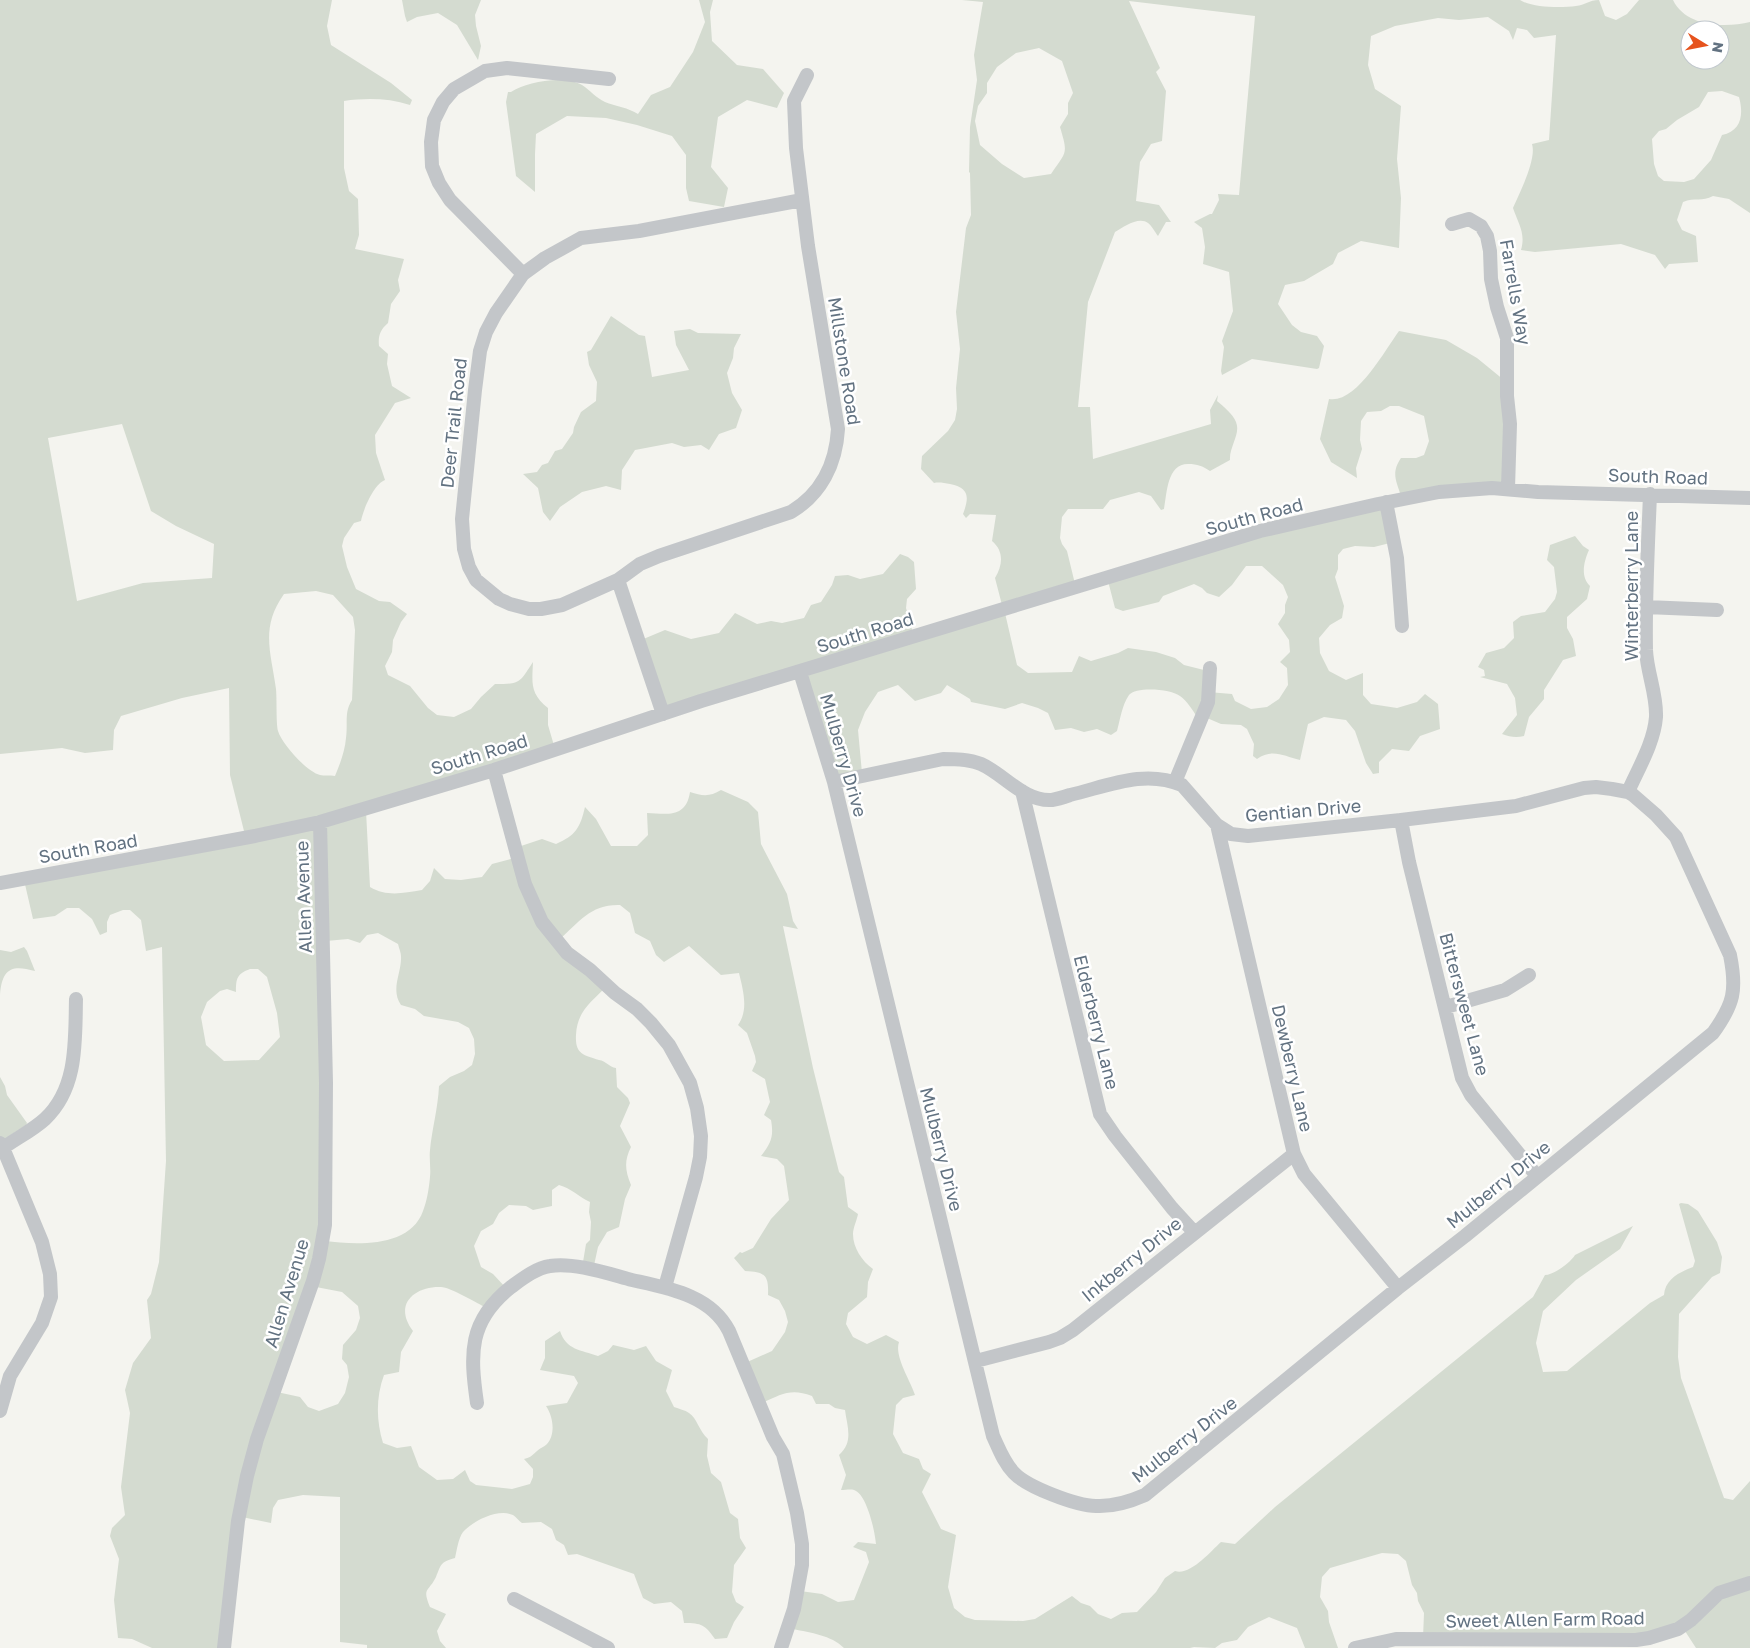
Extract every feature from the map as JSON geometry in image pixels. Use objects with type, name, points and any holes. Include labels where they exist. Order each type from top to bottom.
[{"type":"street","points":[[523,274],[450,200],[439,183],[432,166],[431,142],[434,120],[443,102],[454,89],[485,71],[507,68],[609,79]]},
{"type":"street","name":"Millstone Road","points":[[618,580],[640,564],[659,556],[791,512],[802,506],[816,492],[826,478],[834,456],[838,429],[808,246],[796,148],[794,101],[807,75]]},
{"type":"street","name":"Deer Trail Road","points":[[618,580],[562,605],[542,610],[528,609],[510,604],[499,598],[476,580],[469,567],[464,549],[462,519],[469,436],[480,351],[486,332],[496,312],[523,274],[545,258],[581,238],[639,231],[802,200]]},
{"type":"street","name":"Farrells Way","points":[[1452,224],[1469,219],[1481,226],[1487,236],[1490,251],[1491,279],[1508,346],[1507,396],[1510,424],[1508,488]]},
{"type":"street","name":"South Road","points":[[0,883],[255,836],[320,822],[494,770],[663,714],[1260,531],[1386,502],[1439,492],[1508,488],[1538,492],[1750,498]]},
{"type":"street","name":"Winterberry Lane","points":[[1628,792],[1653,734],[1656,718],[1656,703],[1646,653],[1650,494]]},
{"type":"street","points":[[1386,502],[1397,558],[1402,626]]},
{"type":"street","points":[[618,580],[663,714]]},
{"type":"street","points":[[1646,607],[1717,610]]},
{"type":"street","points":[[834,782],[943,758],[959,759],[981,764],[1022,791],[1036,798],[1051,800],[1133,779],[1147,777],[1175,782],[1208,702],[1210,668]]},
{"type":"street","name":"Mulberry Drive","points":[[800,672],[834,782],[993,1436],[1008,1467],[1016,1475],[1038,1490],[1095,1506],[1128,1503],[1145,1496],[1160,1485],[1398,1288],[1713,1033],[1726,1016],[1733,996],[1734,976],[1730,955],[1676,837],[1645,804],[1628,792]]},
{"type":"street","points":[[494,770],[525,884],[542,922],[566,953],[590,970],[651,1022],[669,1045],[690,1083],[701,1136],[700,1157],[665,1287]]},
{"type":"street","name":"Gentian Drive","points":[[1175,782],[1182,785],[1217,825],[1231,834],[1248,836],[1516,806],[1584,788],[1596,787],[1628,792]]},
{"type":"street","name":"Elderberry Lane","points":[[1022,791],[1100,1114],[1107,1126],[1172,1208],[1194,1232]]},
{"type":"street","name":"Bittersweet Lane","points":[[1401,820],[1409,862],[1462,1078],[1471,1095],[1537,1176]]},
{"type":"street","name":"Allen Avenue","points":[[224,1648],[238,1521],[247,1476],[257,1439],[313,1281],[325,1225],[326,1083],[320,822]]},
{"type":"street","name":"Dewberry Lane","points":[[1217,825],[1294,1154],[1304,1174],[1398,1288]]},
{"type":"street","points":[[1446,1007],[1505,990],[1529,975]]},
{"type":"street","points":[[0,1411],[10,1376],[42,1323],[51,1297],[50,1274],[42,1242],[2,1145],[44,1120],[58,1104],[66,1089],[72,1069],[76,999]]},
{"type":"street","name":"Inkberry Drive","points":[[976,1361],[1060,1338],[1073,1330],[1294,1154]]},
{"type":"street","points":[[478,1403],[473,1371],[476,1334],[487,1310],[506,1291],[534,1272],[550,1266],[581,1268],[665,1287],[697,1300],[714,1310],[723,1319],[786,1466],[801,1536],[802,1565],[791,1622],[781,1648]]},
{"type":"street","name":"Sweet Allen Farm Road","points":[[1355,1648],[1396,1639],[1596,1644],[1636,1640],[1671,1632],[1692,1620],[1719,1593],[1750,1583]]},
{"type":"street","points":[[514,1599],[608,1648]]},
{"type":"shaded area","points":[[0,0],[332,0],[327,26],[331,45],[391,83],[412,100],[410,105],[377,99],[344,101],[344,168],[349,191],[358,199],[359,235],[355,249],[404,259],[398,280],[400,291],[391,304],[388,323],[379,336],[379,346],[388,354],[387,364],[392,386],[411,398],[395,403],[375,435],[376,453],[385,480],[373,492],[361,521],[354,523],[344,538],[342,546],[347,567],[356,589],[379,601],[390,602],[407,614],[393,640],[392,652],[385,666],[388,675],[410,686],[428,708],[437,715],[454,717],[471,709],[495,684],[510,684],[518,681],[533,662],[533,688],[538,698],[548,708],[548,725],[555,749],[366,811],[370,887],[389,893],[422,890],[430,881],[434,868],[445,879],[461,880],[482,877],[492,864],[518,857],[518,847],[542,839],[556,844],[573,834],[579,826],[585,807],[596,819],[611,846],[637,846],[648,835],[647,813],[675,813],[685,806],[690,792],[706,795],[721,790],[748,802],[758,812],[761,844],[787,894],[793,921],[798,929],[783,926],[813,1068],[839,1172],[844,1177],[848,1207],[858,1214],[853,1239],[856,1249],[862,1258],[873,1269],[868,1282],[867,1297],[848,1313],[846,1324],[853,1337],[867,1344],[886,1335],[899,1342],[898,1348],[901,1361],[915,1395],[903,1398],[896,1405],[893,1434],[903,1453],[919,1459],[923,1469],[931,1474],[922,1492],[941,1529],[956,1535],[948,1587],[954,1608],[965,1617],[975,1620],[1023,1621],[1035,1619],[1072,1596],[1081,1603],[1090,1606],[1098,1614],[1111,1619],[1122,1613],[1137,1612],[1156,1592],[1165,1578],[1175,1571],[1181,1572],[1193,1567],[1221,1542],[1235,1544],[1275,1507],[1533,1297],[1545,1275],[1562,1268],[1575,1255],[1633,1226],[1620,1249],[1576,1280],[1543,1311],[1536,1343],[1543,1372],[1567,1371],[1650,1303],[1664,1295],[1670,1280],[1693,1267],[1695,1261],[1679,1204],[1681,1203],[1688,1204],[1698,1211],[1717,1242],[1722,1257],[1720,1273],[1712,1277],[1679,1314],[1678,1357],[1681,1378],[1724,1498],[1733,1500],[1750,1481],[1750,1648],[1696,1648],[1683,1628],[1658,1637],[1423,1638],[1424,1613],[1412,1585],[1406,1561],[1398,1554],[1382,1553],[1330,1568],[1322,1577],[1320,1597],[1328,1611],[1329,1622],[1338,1648],[1305,1648],[1297,1628],[1269,1617],[1248,1627],[1237,1640],[1222,1643],[1215,1648],[844,1648],[827,1637],[793,1629],[800,1591],[822,1594],[838,1602],[854,1600],[869,1562],[866,1552],[853,1547],[858,1542],[876,1544],[872,1523],[863,1498],[853,1490],[841,1490],[846,1475],[839,1455],[847,1445],[848,1439],[845,1410],[835,1408],[829,1404],[816,1404],[812,1396],[798,1392],[787,1393],[762,1403],[745,1363],[772,1351],[785,1332],[788,1322],[779,1300],[768,1295],[766,1278],[761,1273],[745,1271],[734,1258],[740,1252],[742,1253],[753,1248],[771,1219],[789,1200],[784,1166],[777,1159],[761,1156],[772,1135],[771,1120],[764,1115],[770,1102],[765,1079],[752,1071],[756,1062],[747,1033],[738,1025],[744,1006],[739,973],[721,975],[689,946],[664,962],[656,955],[650,941],[635,933],[630,913],[620,905],[610,905],[586,915],[559,940],[606,987],[585,1008],[577,1027],[576,1041],[581,1053],[616,1068],[617,1087],[628,1098],[630,1103],[620,1126],[631,1147],[626,1166],[631,1185],[625,1199],[619,1227],[607,1232],[598,1247],[593,1270],[582,1268],[586,1244],[590,1240],[590,1202],[571,1190],[559,1185],[552,1190],[552,1206],[533,1210],[526,1206],[509,1205],[499,1213],[493,1224],[481,1231],[474,1246],[481,1267],[493,1274],[507,1289],[487,1308],[441,1287],[422,1290],[409,1299],[405,1313],[407,1322],[413,1331],[401,1352],[399,1372],[384,1375],[381,1383],[378,1400],[379,1426],[383,1443],[397,1448],[411,1446],[419,1467],[437,1480],[453,1479],[465,1470],[470,1481],[476,1485],[512,1489],[530,1484],[533,1477],[533,1469],[524,1459],[530,1457],[546,1445],[552,1435],[552,1420],[546,1406],[567,1403],[578,1383],[574,1376],[540,1370],[545,1358],[545,1341],[560,1331],[570,1346],[598,1356],[608,1351],[613,1345],[634,1350],[646,1346],[656,1361],[672,1370],[666,1391],[674,1407],[692,1415],[708,1439],[707,1456],[711,1473],[721,1482],[730,1513],[738,1519],[740,1538],[746,1548],[734,1565],[732,1592],[736,1602],[744,1607],[734,1622],[727,1638],[715,1639],[702,1626],[684,1623],[682,1611],[671,1602],[654,1604],[643,1598],[634,1574],[577,1554],[568,1555],[564,1545],[556,1540],[552,1529],[541,1522],[522,1523],[513,1515],[500,1513],[479,1520],[463,1532],[455,1558],[446,1561],[442,1565],[427,1590],[426,1596],[430,1607],[446,1614],[437,1631],[440,1641],[446,1648],[367,1648],[367,1645],[340,1642],[340,1497],[303,1495],[278,1500],[273,1508],[271,1523],[242,1517],[226,1648],[152,1648],[132,1639],[118,1638],[114,1600],[119,1559],[110,1536],[112,1528],[125,1515],[121,1487],[130,1413],[125,1390],[133,1363],[151,1338],[147,1300],[151,1294],[159,1262],[166,1161],[162,947],[146,951],[141,920],[130,910],[123,910],[110,915],[107,922],[107,932],[100,935],[92,919],[79,908],[67,908],[55,916],[33,919],[24,880],[246,839],[230,775],[229,688],[182,698],[121,716],[114,730],[113,750],[85,753],[62,748],[0,754]],"holes":[[[122,424],[151,511],[176,526],[214,544],[212,578],[143,583],[77,601],[48,438]],[[316,591],[333,595],[353,617],[355,630],[352,700],[347,713],[345,748],[335,776],[320,775],[309,769],[290,750],[278,731],[276,689],[269,640],[272,618],[284,594]],[[378,933],[398,944],[401,962],[396,987],[401,1005],[415,1009],[424,1016],[458,1022],[469,1028],[474,1039],[475,1054],[472,1065],[450,1077],[439,1086],[430,1150],[430,1174],[426,1203],[416,1223],[407,1232],[394,1238],[366,1243],[352,1243],[325,1241],[326,941],[348,939],[360,943],[367,935]],[[258,969],[267,977],[277,1013],[280,1037],[259,1060],[224,1061],[206,1045],[201,1017],[207,1002],[220,991],[227,989],[236,992],[238,977],[246,971]],[[316,1287],[342,1292],[358,1306],[360,1318],[356,1330],[343,1345],[342,1359],[347,1365],[349,1377],[345,1393],[338,1404],[319,1411],[308,1407],[300,1397],[277,1392]]]},
{"type":"shaded area","points":[[402,0],[481,0],[475,15],[481,46],[478,60],[457,25],[438,13],[417,17],[407,22]]},
{"type":"shaded area","points":[[699,0],[713,0],[710,12],[712,41],[737,65],[763,69],[784,93],[777,108],[747,100],[718,117],[711,167],[728,188],[724,207],[689,201],[686,188],[686,155],[672,136],[606,118],[567,116],[536,134],[535,192],[516,176],[506,102],[508,92],[536,82],[566,80],[582,85],[605,102],[638,114],[651,95],[670,87],[693,52],[705,22]]},
{"type":"shaded area","points":[[962,0],[1520,0],[1532,5],[1555,7],[1576,6],[1599,0],[1605,16],[1616,20],[1627,14],[1639,0],[1673,0],[1687,16],[1696,20],[1680,20],[1680,70],[1730,70],[1730,25],[1750,22],[1750,213],[1729,199],[1713,196],[1683,202],[1677,220],[1682,230],[1696,236],[1698,262],[1669,264],[1665,269],[1655,255],[1621,244],[1535,252],[1521,250],[1523,238],[1513,208],[1530,167],[1533,150],[1532,144],[1549,140],[1556,35],[1534,38],[1527,30],[1517,28],[1513,40],[1509,31],[1488,17],[1459,20],[1438,18],[1395,26],[1371,36],[1368,65],[1375,89],[1401,106],[1397,159],[1401,198],[1399,248],[1361,241],[1338,253],[1333,264],[1304,281],[1285,285],[1278,304],[1292,325],[1301,332],[1317,336],[1324,346],[1319,368],[1252,359],[1222,375],[1224,347],[1222,341],[1233,311],[1229,272],[1203,264],[1205,247],[1202,228],[1194,222],[1212,214],[1219,200],[1218,194],[1239,195],[1255,16],[1129,1],[1160,68],[1156,72],[1166,91],[1162,141],[1151,144],[1140,162],[1136,201],[1159,205],[1171,222],[1166,222],[1158,236],[1152,227],[1144,221],[1136,221],[1115,232],[1088,302],[1078,407],[1090,407],[1093,459],[1211,424],[1210,410],[1218,395],[1217,401],[1228,410],[1236,422],[1236,436],[1230,460],[1210,471],[1191,464],[1181,465],[1176,469],[1169,480],[1164,509],[1161,510],[1151,496],[1139,492],[1110,500],[1103,509],[1068,509],[1062,517],[1060,538],[1067,551],[1076,588],[1002,605],[995,578],[1000,568],[1001,558],[999,549],[992,541],[996,515],[970,514],[966,518],[963,514],[967,499],[964,491],[950,484],[934,483],[921,469],[922,456],[948,431],[955,420],[957,409],[956,388],[960,349],[956,312],[966,228],[971,215],[969,172],[970,127],[977,80],[974,55],[983,2]],"holes":[[[1039,48],[1062,61],[1073,93],[1068,103],[1068,114],[1060,127],[1065,148],[1063,156],[1051,174],[1024,178],[1002,164],[980,145],[975,121],[978,106],[987,93],[987,83],[997,67],[1016,53]],[[1722,91],[1739,97],[1741,116],[1737,126],[1722,135],[1711,160],[1694,179],[1684,182],[1664,181],[1658,176],[1654,164],[1652,139],[1659,131],[1666,129],[1699,107],[1708,92]]]},
{"type":"shaded area","points":[[611,316],[639,335],[645,336],[652,377],[689,370],[676,345],[674,331],[690,329],[698,333],[741,334],[734,348],[733,358],[727,373],[732,393],[742,410],[736,428],[719,434],[709,450],[701,445],[684,447],[672,443],[635,450],[622,470],[621,490],[606,486],[582,492],[560,507],[550,521],[543,512],[538,488],[523,474],[537,472],[542,465],[548,463],[555,451],[562,449],[573,433],[581,412],[596,401],[597,382],[589,365],[587,352],[591,350]]},
{"type":"shaded area","points":[[1399,331],[1446,340],[1477,358],[1510,385],[1510,488],[1401,496],[1395,477],[1398,463],[1401,458],[1416,458],[1424,455],[1429,441],[1424,416],[1399,406],[1390,406],[1381,411],[1367,412],[1361,421],[1360,440],[1362,449],[1356,468],[1357,478],[1331,462],[1320,439],[1329,399],[1339,398],[1359,385],[1378,362]]},
{"type":"shaded area","points":[[1383,504],[1394,542],[1374,547],[1355,546],[1343,549],[1338,555],[1338,569],[1335,577],[1344,606],[1342,618],[1330,625],[1319,638],[1320,653],[1329,671],[1346,680],[1363,673],[1363,695],[1371,704],[1397,708],[1417,702],[1425,694],[1438,704],[1440,729],[1420,736],[1409,751],[1392,749],[1379,762],[1379,773],[1373,774],[1366,763],[1355,731],[1346,720],[1324,717],[1308,724],[1300,760],[1273,753],[1257,759],[1253,756],[1254,744],[1247,729],[1241,725],[1221,724],[1200,715],[1197,717],[1183,698],[1170,692],[1139,690],[1133,692],[1129,695],[1123,708],[1117,731],[1111,735],[1097,729],[1084,732],[1071,728],[1055,730],[1048,713],[1038,708],[1022,703],[1005,709],[971,702],[970,699],[947,685],[941,693],[915,701],[898,685],[878,692],[865,712],[858,730],[862,773],[839,780],[802,673],[668,714],[641,640],[665,630],[691,639],[719,633],[735,613],[757,624],[771,621],[782,623],[804,618],[811,605],[821,602],[832,585],[835,576],[848,575],[860,579],[883,574],[900,554],[914,562],[916,589],[907,599],[906,608],[914,637],[1005,613],[1017,665],[1028,673],[1072,672],[1079,656],[1091,661],[1128,648],[1156,652],[1175,658],[1184,665],[1208,671],[1208,692],[1232,694],[1235,701],[1251,709],[1267,707],[1279,699],[1288,685],[1287,668],[1280,662],[1290,652],[1289,640],[1278,624],[1285,613],[1288,597],[1283,585],[1262,566],[1246,566],[1232,585],[1219,597],[1207,593],[1194,584],[1163,596],[1159,602],[1123,611],[1115,608],[1108,581],[1110,578]]},
{"type":"shaded area","points":[[1575,536],[1589,550],[1584,564],[1584,574],[1590,586],[1587,599],[1567,617],[1567,628],[1573,639],[1576,656],[1563,660],[1544,690],[1544,699],[1529,717],[1524,736],[1513,737],[1502,734],[1517,715],[1515,698],[1507,684],[1480,677],[1485,676],[1484,670],[1478,667],[1486,653],[1504,648],[1514,638],[1513,622],[1521,616],[1545,612],[1555,599],[1557,592],[1554,567],[1547,560],[1550,545]]},
{"type":"shaded area","points":[[24,947],[35,971],[20,968],[9,971],[3,979],[0,995],[0,950],[11,952]]},
{"type":"shaded area","points":[[0,1077],[7,1095],[27,1123],[0,1142]]}]
